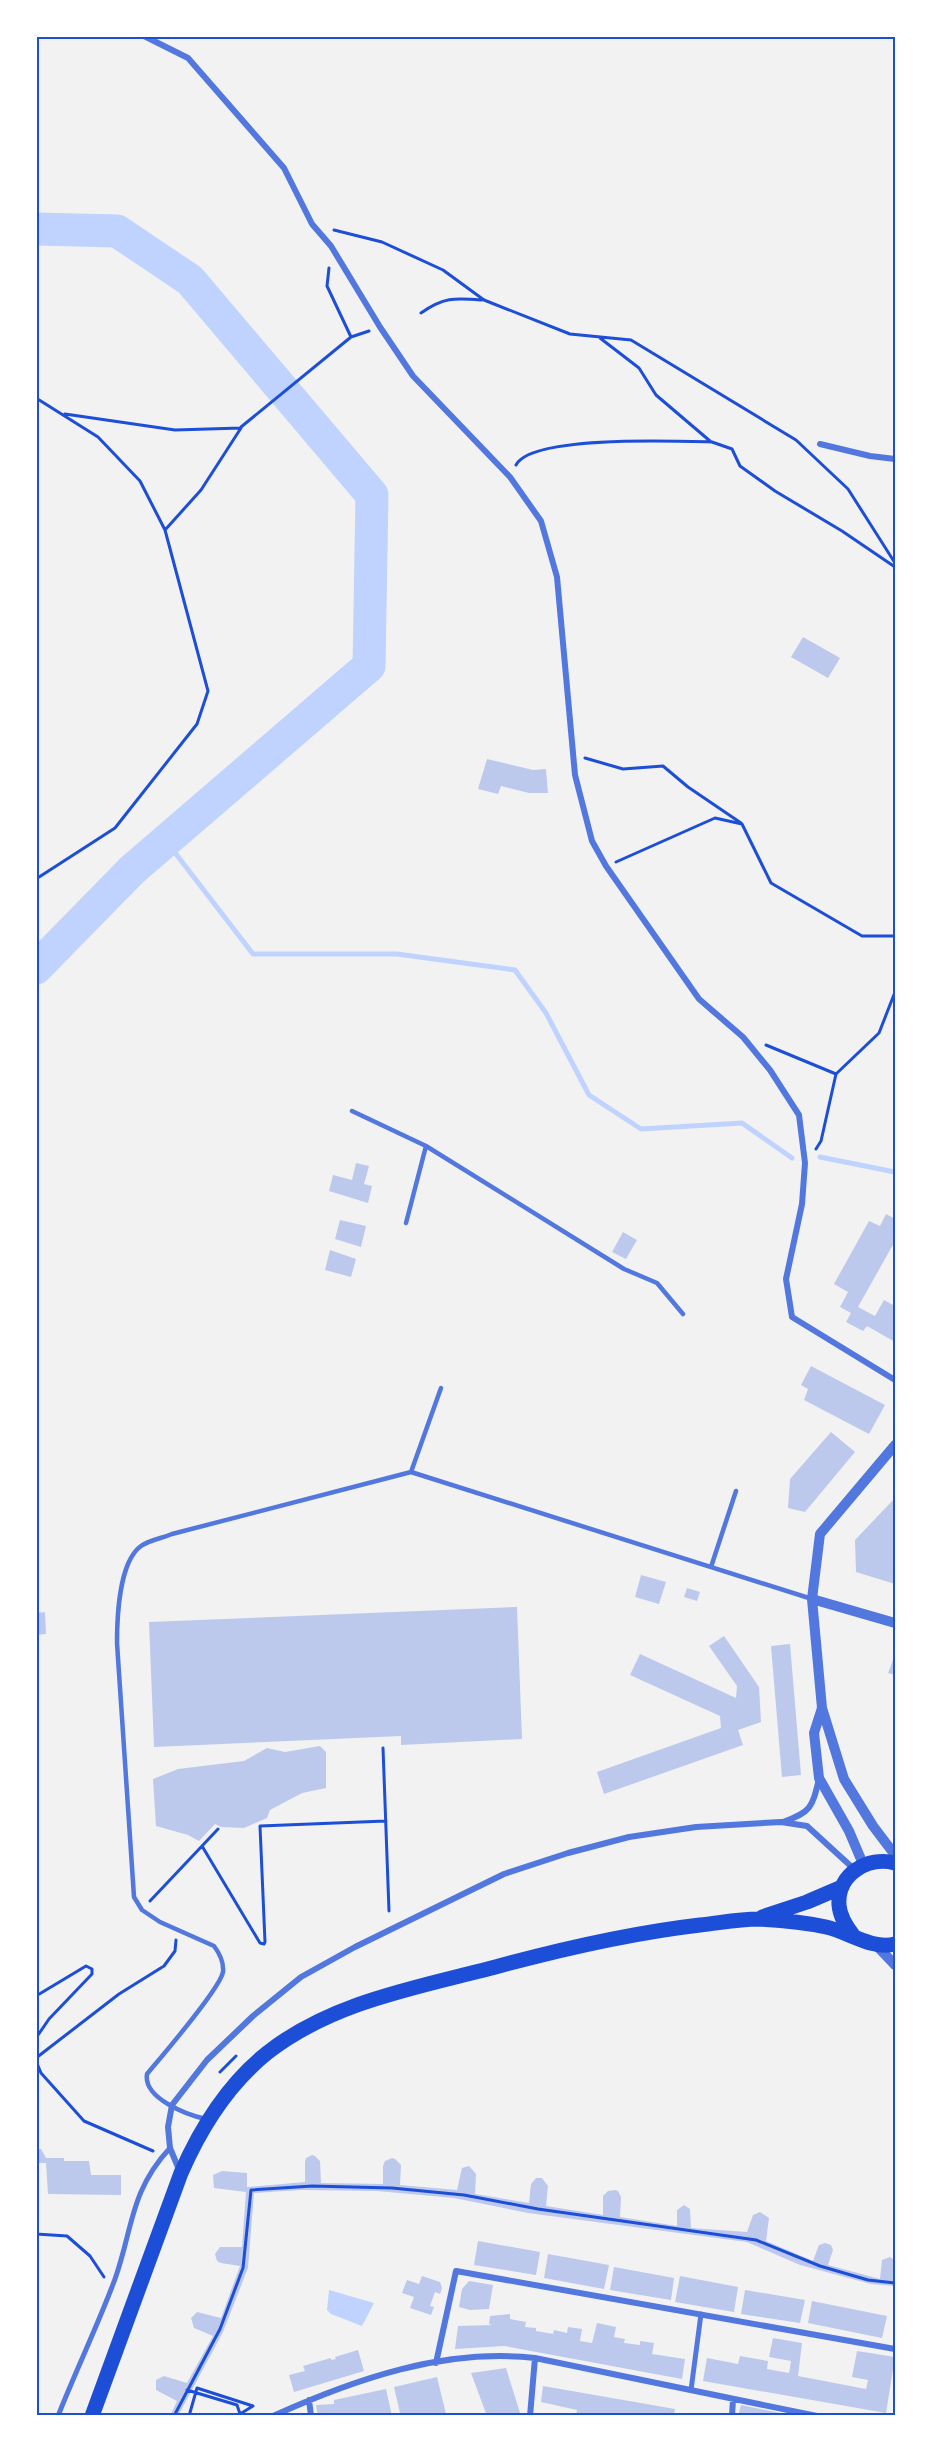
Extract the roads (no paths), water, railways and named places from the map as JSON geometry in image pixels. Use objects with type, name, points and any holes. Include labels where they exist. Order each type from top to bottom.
[{"type":"highway","points":[[757,1919],[842,1887],[859,1867],[883,1860],[895,1863]]},
{"type":"highway","points":[[842,1887],[839,1904],[843,1921],[853,1935]]},
{"type":"highway","points":[[92,2416],[181,2173],[207,2119],[234,2084],[267,2053],[301,2031],[333,2014],[386,1996],[574,1946],[648,1931],[757,1919],[807,1923],[853,1935],[877,1946],[895,1944]]},
{"type":"street","points":[[144,36],[188,58],[284,168],[312,224],[331,246],[413,376],[510,477],[541,520],[557,577],[575,775],[592,841],[606,866],[699,999],[743,1037],[770,1070],[800,1115],[806,1163],[802,1204],[786,1279],[792,1317],[895,1380]]},
{"type":"street","points":[[820,444],[870,456],[895,459]]},
{"type":"street","points":[[895,1446],[820,1534],[812,1599],[822,1708],[844,1779],[873,1826],[895,1855]]},
{"type":"street","points":[[812,1599],[895,1623]]},
{"type":"street","points":[[782,1822],[804,1815],[814,1801],[819,1778],[814,1733],[822,1708]]},
{"type":"street","points":[[819,1778],[849,1830],[859,1867]]},
{"type":"street","points":[[181,2173],[170,2148],[168,2127],[172,2105],[207,2060],[253,2016],[301,1977],[355,1947],[504,1874],[568,1853],[628,1837],[696,1827],[782,1822],[807,1826],[859,1867]]},
{"type":"street","points":[[877,1946],[895,1965]]},
{"type":"street","points":[[58,2416],[111,2288],[139,2192],[170,2148]]},
{"type":"street","points":[[436,2363],[456,2271],[895,2349]]},
{"type":"street","points":[[691,2390],[701,2314]]},
{"type":"street","points":[[273,2416],[358,2380],[474,2357],[513,2356],[535,2358],[817,2416]]},
{"type":"street","points":[[530,2416],[535,2358]]},
{"type":"street","points":[[732,2416],[733,2399]]},
{"type":"street","points":[[309,2400],[311,2416]]},
{"type":"lane","points":[[352,1111],[426,1146],[624,1269],[657,1283],[682,1314]]},
{"type":"lane","points":[[406,1223],[426,1146]]},
{"type":"lane","points":[[411,1472],[441,1388]]},
{"type":"lane","points":[[207,2119],[190,2115],[172,2105],[149,2090],[146,2082],[147,2074],[218,1985],[223,1966],[219,1952],[208,1941],[177,1931],[142,1910],[134,1898],[117,1643],[118,1612],[126,1568],[141,1546],[172,1534],[411,1472],[812,1599]]},
{"type":"lane","points":[[711,1567],[736,1491]]},
{"type":"water","points":[[329,2290],[374,2303],[362,2326],[331,2314],[327,2310]]},
{"type":"waterway","points":[[36,229],[117,231],[190,280],[372,495],[369,666],[132,870],[36,968]]},
{"type":"waterway","points":[[166,841],[253,954],[397,954],[515,970],[546,1013],[589,1095],[641,1129],[742,1123],[792,1158]]},
{"type":"waterway","points":[[820,1157],[895,1172]]}]
